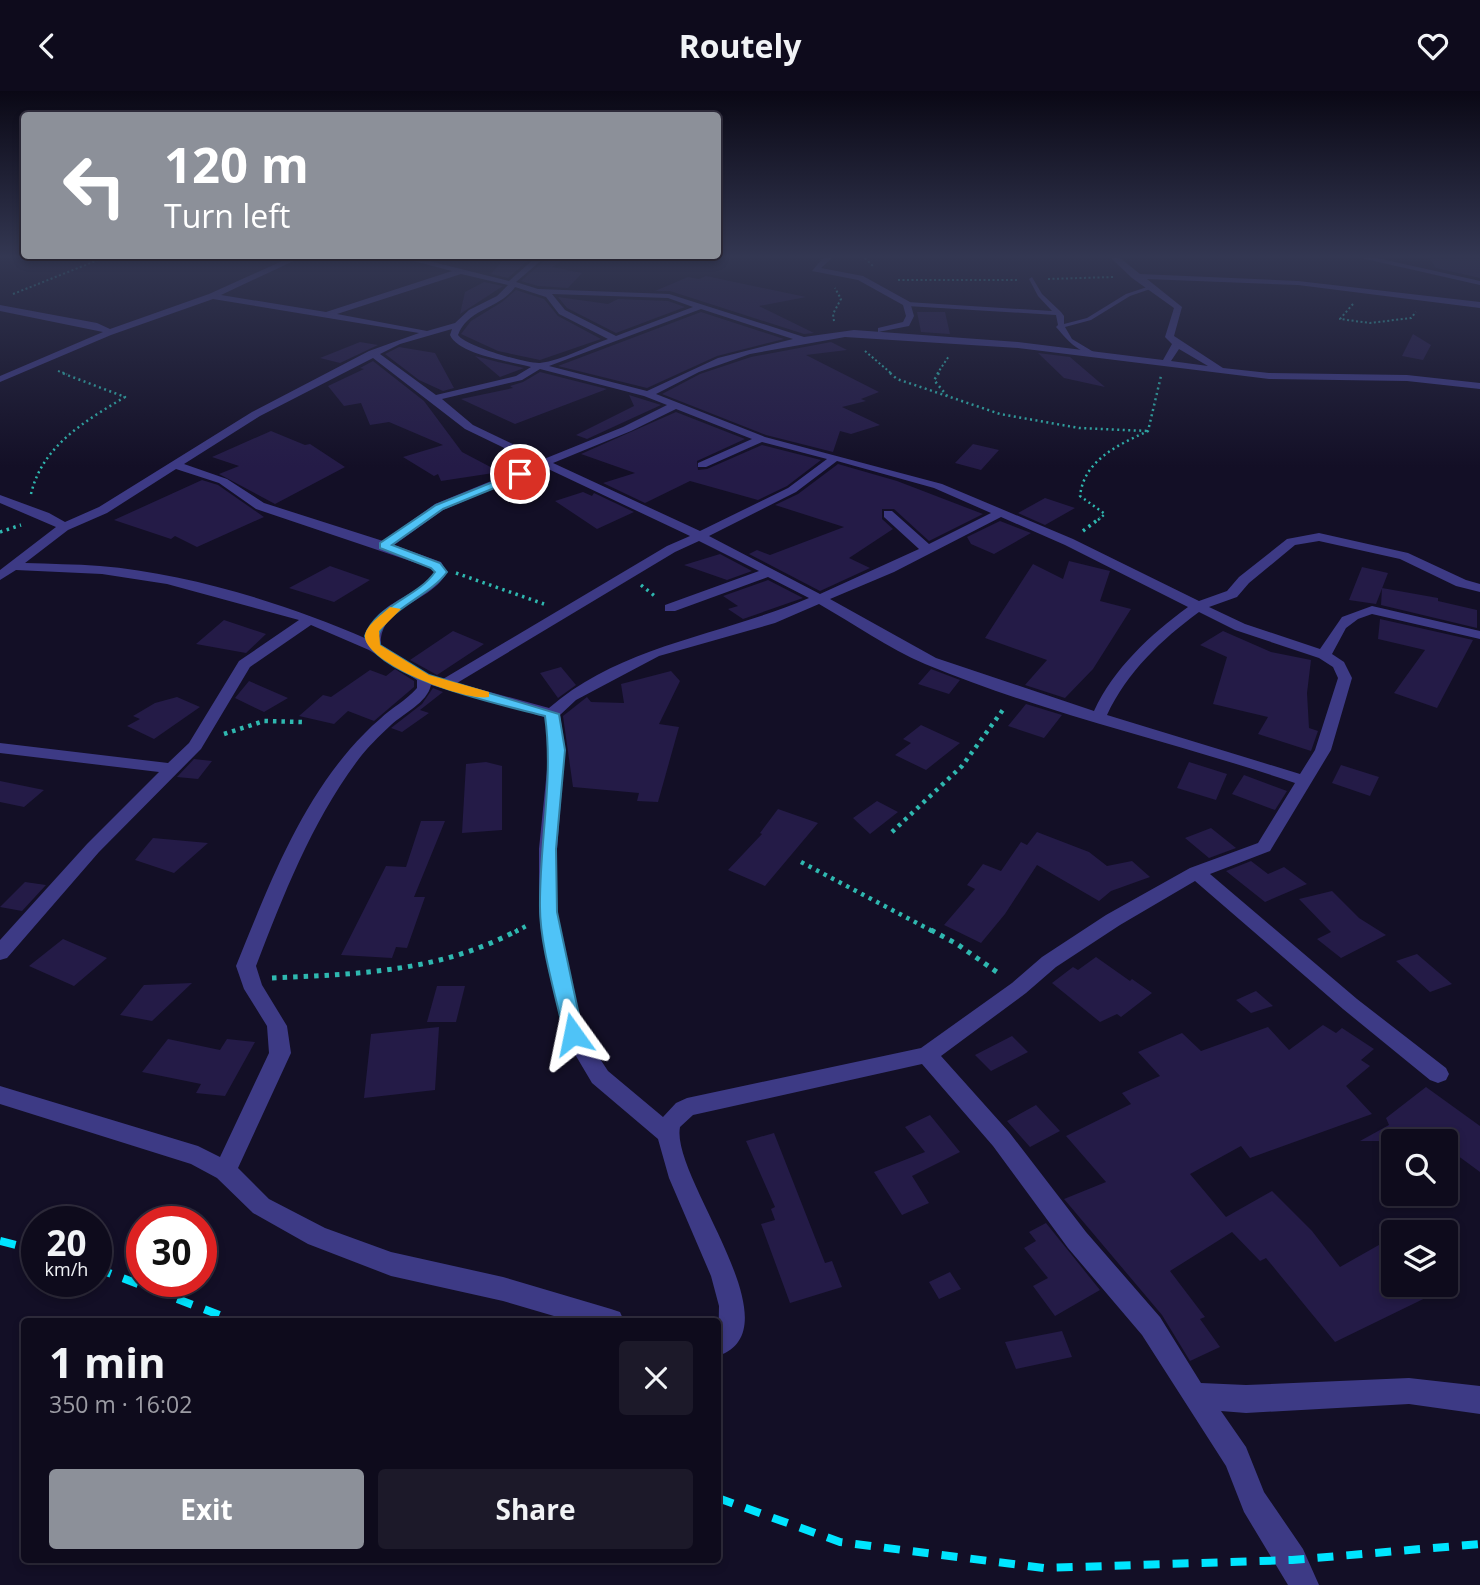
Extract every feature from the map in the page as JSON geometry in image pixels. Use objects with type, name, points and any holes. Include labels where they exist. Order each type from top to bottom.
[{"type":"street","points":[[104,328],[108,334]]},
{"type":"street","points":[[0,379],[124,328]]},
{"type":"street","points":[[405,328],[425,331]]},
{"type":"street","points":[[0,576],[64,527],[103,510],[256,414],[372,353],[425,331],[442,328]]},
{"type":"street","points":[[455,328],[454,335],[457,341],[473,349],[648,394],[761,439],[905,475],[1069,542],[1259,635],[1324,655],[1339,665],[1345,678],[1323,750],[1264,848],[1196,872],[1049,962],[1019,988],[928,1055],[687,1107],[673,1118],[668,1134],[675,1161],[725,1279],[731,1327],[721,1342]]},
{"type":"street","points":[[593,328],[616,339]]},
{"type":"street","points":[[434,398],[503,383],[537,367],[645,328]]},
{"type":"street","points":[[767,328],[804,340]]},
{"type":"street","points":[[648,394],[677,376],[707,363],[804,340],[895,328]]},
{"type":"street","points":[[1171,328],[1170,337],[1177,344],[1225,371]]},
{"type":"street","points":[[844,334],[1018,345],[1269,376],[1407,378],[1480,386]]},
{"type":"street","points":[[1165,364],[1177,344]]},
{"type":"street","points":[[372,353],[469,427],[699,535],[818,598],[900,647],[1017,693],[1258,764],[1305,781]]},
{"type":"street","points":[[384,545],[447,503],[627,429],[674,405]]},
{"type":"street","points":[[702,465],[761,439]]},
{"type":"street","points":[[444,684],[564,611],[699,535],[780,497],[835,458]]},
{"type":"street","points":[[176,465],[223,481],[260,506],[384,545],[436,565],[441,572],[438,578],[390,612],[373,629],[371,636],[374,647]]},
{"type":"street","points":[[0,499],[64,527]]},
{"type":"street","points":[[552,714],[571,697],[654,653],[749,628],[928,550],[1000,513]]},
{"type":"street","points":[[888,514],[928,550]]},
{"type":"street","points":[[1098,719],[1110,693],[1155,638],[1198,606],[1232,594],[1270,558],[1292,542],[1306,537],[1404,557],[1480,588]]},
{"type":"street","points":[[14,566],[103,570],[167,580],[310,619],[374,647],[424,678],[552,714]]},
{"type":"street","points":[[670,608],[769,572]]},
{"type":"street","points":[[1324,655],[1341,623],[1355,614],[1372,610],[1480,635]]},
{"type":"street","points":[[0,953],[93,848],[175,769],[195,746],[244,664],[310,619]]},
{"type":"street","points":[[225,1171],[280,1053],[281,1033],[277,1020],[248,979],[246,966],[281,876],[321,796],[375,728],[419,695],[424,688],[424,678]]},
{"type":"street","points":[[552,714],[557,750],[548,849],[548,912],[573,1034],[600,1077],[668,1134]]},
{"type":"street","points":[[0,748],[175,769]]},
{"type":"street","points":[[1196,872],[1350,1004],[1438,1074]]},
{"type":"street","points":[[928,1055],[1000,1139],[1077,1240],[1151,1326],[1236,1457],[1254,1502],[1292,1560],[1304,1585]]},
{"type":"street","points":[[0,1095],[198,1156],[225,1171],[261,1206],[317,1236],[391,1264],[503,1289],[601,1318]]},
{"type":"street","points":[[1194,1396],[1245,1399],[1409,1391],[1480,1400]]},
{"type":"lane","points":[[1060,328],[1071,340],[1095,355]]},
{"type":"path","points":[[839,328],[897,379],[951,399],[999,414],[1079,428],[1147,431]]},
{"type":"path","points":[[951,399],[934,380],[948,360],[953,342]]},
{"type":"path","points":[[25,510],[32,501],[35,479],[57,448],[83,421],[125,397],[40,364]]},
{"type":"path","points":[[1069,542],[1105,514],[1080,496],[1084,475],[1099,459],[1147,431],[1165,364]]},
{"type":"path","points":[[436,565],[564,611]]},
{"type":"path","points":[[892,832],[962,766],[991,724],[1017,693]]},
{"type":"path","points":[[195,746],[256,722],[302,722]]},
{"type":"path","points":[[801,862],[957,944],[1019,988]]},
{"type":"path","points":[[248,979],[402,972],[437,965],[491,946],[548,912]]},
{"type":"building","points":[[466,328],[580,328],[601,339],[540,360],[498,351],[461,334]]},
{"type":"building","points":[[606,328],[630,328],[616,333]]},
{"type":"building","points":[[659,328],[749,328],[784,339],[717,356],[647,388],[558,366]]},
{"type":"building","points":[[784,328],[803,328],[814,333],[804,334]]},
{"type":"building","points":[[920,328],[949,328],[950,334],[921,332]]},
{"type":"building","points":[[1413,334],[1431,345],[1423,360],[1402,356]]},
{"type":"building","points":[[360,342],[378,345],[340,363],[320,358]]},
{"type":"building","points":[[831,342],[847,350],[806,355],[879,392],[861,399],[866,401],[842,407],[880,425],[851,434],[840,431],[833,452],[766,435],[662,394],[700,374],[751,357]]},
{"type":"building","points":[[399,347],[435,353],[454,388],[443,391],[419,380],[385,354]]},
{"type":"building","points":[[1038,353],[1070,357],[1105,387],[1064,378]]},
{"type":"building","points":[[475,356],[498,362],[524,368],[500,377]]},
{"type":"building","points":[[373,361],[424,401],[462,452],[500,472],[441,481],[438,474],[434,476],[403,457],[443,445],[389,422],[370,425],[361,403],[344,406],[328,386],[364,369],[360,368]]},
{"type":"building","points":[[540,372],[607,389],[515,424],[461,399],[513,388],[510,386]]},
{"type":"building","points":[[629,395],[661,405],[587,439],[576,435],[634,406]]},
{"type":"building","points":[[676,412],[745,439],[697,461],[698,470],[707,469],[762,445],[821,460],[787,486],[758,500],[690,481],[645,503],[603,483],[635,473],[581,454]]},
{"type":"building","points":[[271,431],[305,445],[310,444],[345,467],[275,504],[219,474],[239,466],[212,457]]},
{"type":"building","points":[[973,444],[999,450],[981,470],[955,463]]},
{"type":"building","points":[[838,464],[897,481],[983,514],[929,541],[894,509],[882,509],[882,519],[893,529],[849,558],[870,568],[820,591],[749,554],[757,550],[770,555],[844,527],[775,505],[798,494]]},
{"type":"building","points":[[202,480],[218,485],[264,517],[197,547],[175,536],[171,539],[114,520]]},
{"type":"building","points":[[583,492],[592,496],[594,493],[634,512],[597,529],[555,501]]},
{"type":"building","points":[[1045,498],[1075,508],[1045,525],[1018,513]]},
{"type":"building","points":[[1000,521],[1031,533],[994,554],[971,544],[967,537]]},
{"type":"building","points":[[720,554],[752,571],[727,580],[684,565]]},
{"type":"building","points":[[1069,561],[1110,571],[1100,601],[1131,609],[1093,669],[1065,698],[1025,685],[1047,660],[985,638],[1033,564],[1063,579]]},
{"type":"building","points":[[330,566],[370,580],[334,602],[289,588]]},
{"type":"building","points":[[1362,567],[1388,573],[1376,604],[1349,600]]},
{"type":"building","points":[[768,580],[803,598],[743,619],[728,609],[738,606],[723,596]]},
{"type":"building","points":[[1382,588],[1438,598],[1438,601],[1477,610],[1477,628],[1381,605]]},
{"type":"building","points":[[1380,619],[1473,640],[1437,708],[1394,693],[1425,650],[1378,639]]},
{"type":"building","points":[[224,620],[266,634],[246,653],[196,644]]},
{"type":"building","points":[[453,631],[484,644],[437,675],[410,660]]},
{"type":"building","points":[[1223,631],[1271,652],[1311,660],[1307,693],[1309,728],[1318,731],[1311,751],[1258,734],[1268,717],[1213,704],[1227,657],[1200,645]]},
{"type":"building","points":[[561,667],[576,685],[558,698],[540,673]]},
{"type":"building","points":[[395,669],[414,681],[414,687],[374,721],[348,711],[334,724],[299,716],[323,695],[331,697],[370,670],[386,676]]},
{"type":"building","points":[[931,669],[960,680],[949,694],[918,684]]},
{"type":"building","points":[[671,671],[680,681],[659,724],[679,727],[658,802],[637,801],[639,793],[573,787],[563,716],[587,697],[591,702],[624,703],[621,684]]},
{"type":"building","points":[[249,681],[288,698],[264,712],[235,698]]},
{"type":"building","points":[[433,688],[443,692],[420,710],[429,713],[402,732],[391,728],[422,704]]},
{"type":"building","points":[[177,697],[200,707],[154,739],[127,726],[140,719],[133,716],[155,703]]},
{"type":"building","points":[[1026,704],[1062,715],[1044,738],[1008,726]]},
{"type":"building","points":[[921,725],[960,743],[926,770],[895,755],[911,743],[903,739]]},
{"type":"building","points":[[194,759],[212,761],[198,779],[177,777]]},
{"type":"building","points":[[486,762],[502,766],[502,830],[462,833],[466,764]]},
{"type":"building","points":[[1189,762],[1227,774],[1216,800],[1177,788]]},
{"type":"building","points":[[1341,765],[1379,777],[1370,796],[1332,783]]},
{"type":"building","points":[[1244,775],[1287,791],[1275,810],[1232,794]]},
{"type":"building","points":[[0,781],[44,790],[24,807],[0,802]]},
{"type":"building","points":[[877,801],[898,812],[870,834],[853,818]]},
{"type":"building","points":[[778,809],[818,823],[765,886],[728,870],[762,834],[760,833]]},
{"type":"building","points":[[421,821],[445,821],[414,897],[425,897],[407,948],[396,947],[392,958],[341,955],[386,866],[406,867]]},
{"type":"building","points":[[1211,828],[1236,848],[1209,858],[1185,838]]},
{"type":"building","points":[[1037,832],[1089,852],[1107,866],[1132,861],[1150,877],[1111,891],[1099,901],[1037,865],[1005,914],[981,943],[944,925],[975,889],[967,885],[983,864],[1001,871],[1021,842],[1027,845]]},
{"type":"building","points":[[153,838],[208,843],[174,873],[135,860]]},
{"type":"building","points":[[1251,861],[1268,874],[1284,867],[1307,884],[1265,902],[1226,871]]},
{"type":"building","points":[[25,882],[46,885],[22,911],[0,907]]},
{"type":"building","points":[[1332,891],[1359,918],[1386,935],[1341,958],[1317,939],[1331,932],[1299,899]]},
{"type":"building","points":[[63,939],[107,958],[74,986],[29,966]]},
{"type":"building","points":[[1417,954],[1452,984],[1430,992],[1396,961]]},
{"type":"building","points":[[1096,957],[1152,993],[1121,1017],[1117,1014],[1100,1022],[1052,983],[1073,967],[1078,970]]},
{"type":"building","points":[[192,983],[152,1021],[120,1015],[144,985]]},
{"type":"building","points":[[437,986],[465,986],[456,1022],[427,1022]]},
{"type":"building","points":[[1256,991],[1273,1006],[1251,1013],[1236,1000]]},
{"type":"building","points":[[1323,1025],[1336,1033],[1342,1028],[1374,1049],[1361,1060],[1370,1066],[1346,1086],[1372,1114],[1250,1158],[1241,1146],[1190,1174],[1226,1217],[1272,1191],[1312,1231],[1340,1267],[1381,1244],[1381,1297],[1427,1297],[1335,1342],[1266,1258],[1260,1261],[1232,1232],[1170,1271],[1205,1317],[1200,1319],[1220,1347],[1190,1361],[1162,1315],[1064,1199],[1106,1182],[1066,1136],[1131,1104],[1122,1093],[1160,1076],[1138,1052],[1182,1033],[1201,1051],[1268,1027],[1289,1050]]},
{"type":"building","points":[[439,1027],[435,1090],[364,1098],[371,1034]]},
{"type":"building","points":[[1012,1036],[1028,1052],[991,1071],[975,1055]]},
{"type":"building","points":[[168,1039],[220,1050],[227,1039],[255,1042],[225,1096],[196,1093],[201,1084],[142,1072]]},
{"type":"building","points":[[1426,1087],[1480,1126],[1480,1172],[1458,1156],[1458,1129],[1382,1129],[1389,1125],[1386,1118]]},
{"type":"building","points":[[1036,1105],[1060,1131],[1030,1147],[1007,1121]]},
{"type":"building","points":[[930,1115],[960,1152],[912,1176],[929,1203],[902,1215],[874,1172],[925,1152],[905,1127]]},
{"type":"building","points":[[1381,1129],[1381,1141],[1360,1141]]},
{"type":"building","points":[[774,1133],[825,1263],[832,1261],[842,1287],[790,1303],[761,1224],[775,1220],[771,1209],[775,1207],[746,1141]]},
{"type":"building","points":[[1046,1223],[1100,1290],[1055,1316],[1033,1286],[1048,1278],[1024,1248],[1036,1241],[1029,1232]]},
{"type":"building","points":[[950,1272],[961,1289],[939,1299],[929,1282]]},
{"type":"building","points":[[1062,1331],[1072,1357],[1016,1369],[1005,1342]]},
{"type":"railway","points":[[0,1241],[21,1246]]},
{"type":"railway","points":[[112,1274],[227,1318]]},
{"type":"railway","points":[[721,1499],[840,1542],[1044,1568],[1292,1560],[1480,1544]]},
{"type":"slow traffic","points":[[394,609],[373,629],[371,636],[374,647],[424,678],[484,695]]},
{"type":"route","points":[[520,474],[439,507],[384,545],[436,565],[441,572],[432,584],[390,612],[373,629],[371,636],[374,647],[424,678],[552,714],[557,750],[548,849],[548,912],[573,1034]]}]
